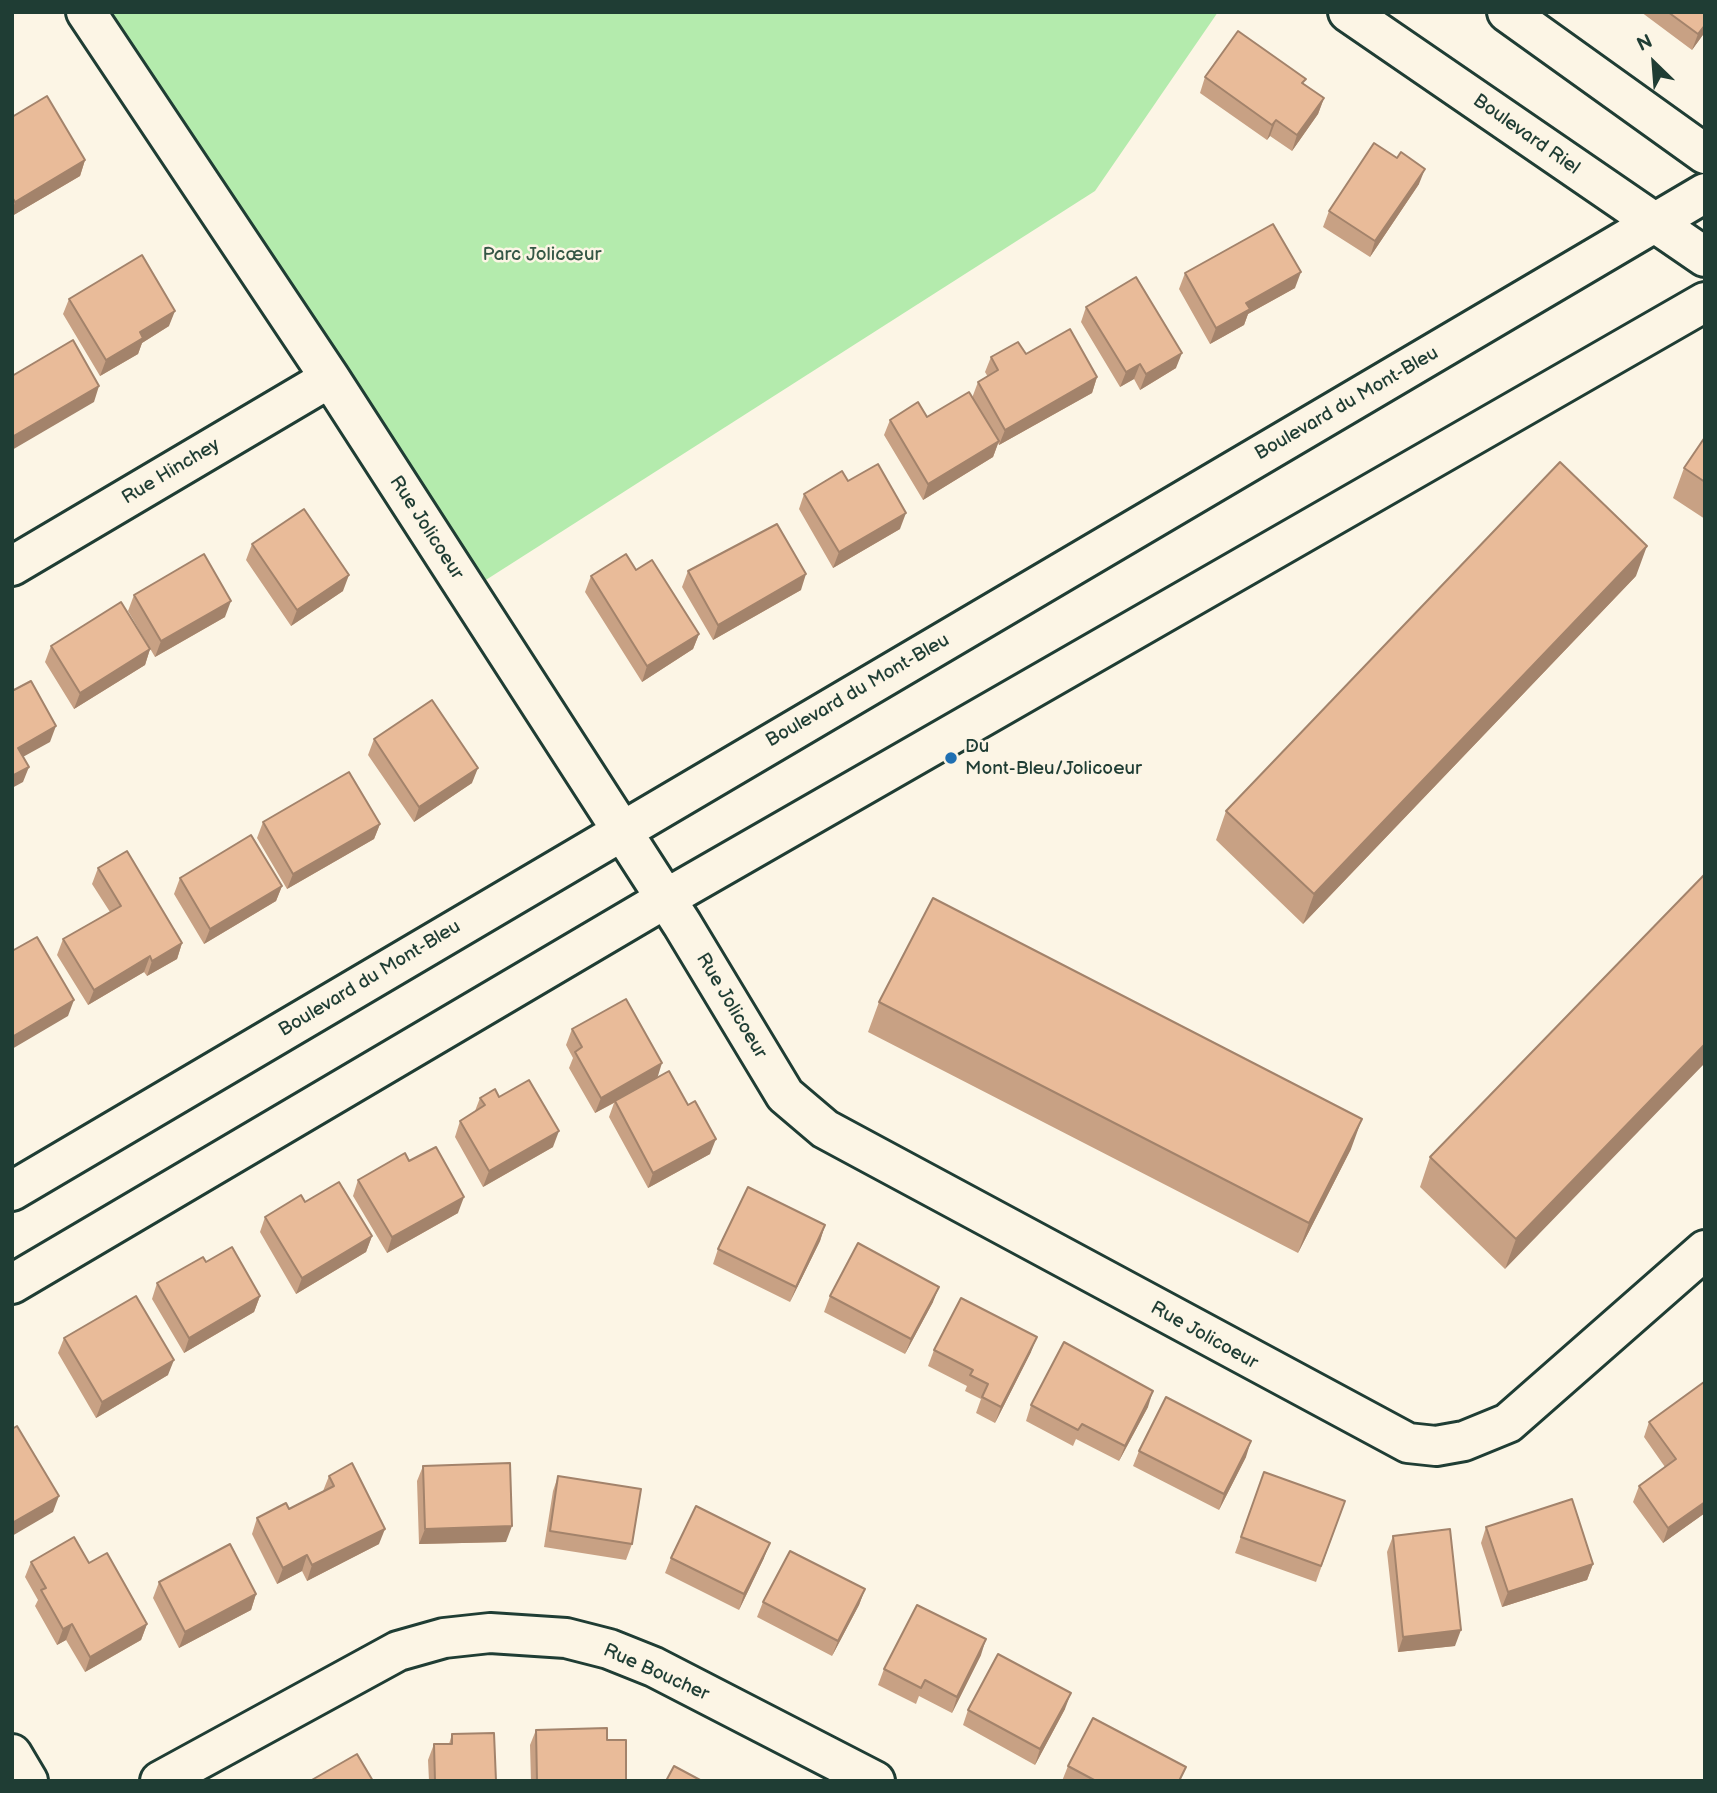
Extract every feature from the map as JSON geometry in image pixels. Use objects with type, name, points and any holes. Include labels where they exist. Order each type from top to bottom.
[{"type":"street","name":"Rue Jolicoeur","points":[[86,12],[330,378],[665,899],[785,1095],[825,1129],[1368,1425],[1408,1443],[1436,1446],[1455,1443],[1507,1423],[1705,1250]]},
{"type":"street","name":"Boulevard Riel","points":[[1348,12],[1705,257]]},
{"type":"street","points":[[1507,12],[1705,154]]},
{"type":"street","name":"Boulevard du Mont-Bleu","points":[[12,1191],[1705,194]]},
{"type":"street","points":[[12,1284],[665,899],[1705,302]]},
{"type":"street","name":"Rue Hinchey","points":[[12,566],[330,378]]},
{"type":"street","name":"Rue Boucher","points":[[160,1781],[398,1651],[444,1638],[490,1633],[566,1638],[609,1649],[654,1667],[874,1781]]},
{"type":"street","points":[[12,1754],[28,1781]]},
{"type":"green space","name":"Parc Jolicœur","points":[[86,12],[1218,12],[1095,191],[467,592]]},
{"type":"building","points":[[1668,12],[1705,12],[1705,25],[1698,34]]},
{"type":"building","points":[[1238,31],[1306,79],[1302,83],[1324,98],[1297,135],[1276,120],[1272,125],[1205,77]]},
{"type":"building","points":[[47,96],[85,160],[15,202],[12,197],[12,117]]},
{"type":"building","points":[[1374,143],[1397,158],[1401,152],[1425,169],[1375,241],[1329,211]]},
{"type":"building","points":[[1273,224],[1301,272],[1246,303],[1250,309],[1216,328],[1185,273]]},
{"type":"building","points":[[142,255],[175,311],[140,332],[143,338],[106,360],[69,299]]},
{"type":"building","points":[[1136,277],[1182,353],[1146,374],[1140,364],[1126,372],[1086,307]]},
{"type":"building","points":[[1070,329],[1097,377],[1005,430],[978,382],[998,370],[991,357],[1018,342],[1026,354]]},
{"type":"building","points":[[73,340],[99,386],[12,437],[12,376]]},
{"type":"building","points":[[969,392],[999,441],[928,484],[890,420],[918,402],[927,417]]},
{"type":"building","points":[[1705,437],[1705,482],[1684,468]]},
{"type":"building","points":[[1560,462],[1647,546],[1314,894],[1226,811]]},
{"type":"building","points":[[878,464],[906,513],[839,552],[804,494],[842,471],[848,481]]},
{"type":"building","points":[[304,509],[349,575],[297,610],[252,544]]},
{"type":"building","points":[[777,524],[806,574],[718,625],[688,571]]},
{"type":"building","points":[[204,554],[231,601],[161,641],[134,595]]},
{"type":"building","points":[[626,554],[636,570],[652,560],[699,634],[647,666],[591,576]]},
{"type":"building","points":[[121,602],[150,649],[80,693],[51,646]]},
{"type":"building","points":[[31,681],[56,726],[18,748],[29,767],[12,776],[12,691]]},
{"type":"building","points":[[432,700],[478,768],[419,807],[374,739]]},
{"type":"building","points":[[349,772],[380,824],[293,874],[263,822]]},
{"type":"building","points":[[251,835],[282,886],[210,929],[180,878]]},
{"type":"building","points":[[127,851],[182,943],[152,961],[150,956],[94,990],[63,939],[121,906],[98,868]]},
{"type":"building","points":[[1705,874],[1705,1044],[1516,1239],[1430,1157]]},
{"type":"building","points":[[933,898],[1362,1119],[1309,1223],[879,1002]]},
{"type":"building","points":[[37,937],[74,1000],[12,1037],[12,951]]},
{"type":"building","points":[[626,999],[662,1063],[601,1098],[575,1052],[582,1047],[572,1029]]},
{"type":"building","points":[[669,1071],[688,1105],[695,1101],[716,1139],[653,1173],[615,1101]]},
{"type":"building","points":[[529,1080],[559,1131],[489,1171],[460,1121],[485,1105],[480,1098],[495,1089],[499,1097]]},
{"type":"building","points":[[436,1147],[464,1197],[392,1237],[358,1180],[405,1153],[409,1161]]},
{"type":"building","points":[[339,1182],[372,1236],[302,1278],[265,1217],[301,1195],[305,1202]]},
{"type":"building","points":[[748,1187],[825,1225],[796,1287],[718,1249]]},
{"type":"building","points":[[858,1243],[939,1287],[911,1339],[830,1296]]},
{"type":"building","points":[[232,1247],[260,1296],[189,1338],[157,1283],[203,1257],[206,1262]]},
{"type":"building","points":[[136,1296],[174,1360],[102,1402],[64,1338]]},
{"type":"building","points":[[961,1298],[1037,1337],[1001,1407],[982,1397],[988,1384],[970,1375],[973,1370],[934,1350]]},
{"type":"building","points":[[1064,1342],[1153,1391],[1125,1446],[1082,1424],[1078,1430],[1031,1405]]},
{"type":"building","points":[[1704,1382],[1705,1502],[1668,1528],[1639,1486],[1676,1459],[1649,1422]]},
{"type":"building","points":[[1166,1397],[1251,1441],[1224,1494],[1139,1451]]},
{"type":"building","points":[[17,1426],[59,1496],[12,1523],[12,1429]]},
{"type":"building","points":[[352,1463],[385,1529],[312,1565],[307,1555],[283,1568],[257,1518],[286,1503],[289,1509],[334,1486],[329,1476]]},
{"type":"building","points":[[510,1463],[512,1526],[425,1529],[423,1466]]},
{"type":"building","points":[[1264,1472],[1345,1501],[1321,1566],[1241,1537]]},
{"type":"building","points":[[558,1476],[641,1489],[632,1544],[550,1531]]},
{"type":"building","points":[[1572,1499],[1593,1564],[1508,1592],[1486,1527]]},
{"type":"building","points":[[696,1506],[770,1543],[744,1594],[671,1558]]},
{"type":"building","points":[[1450,1529],[1461,1630],[1403,1637],[1393,1536]]},
{"type":"building","points":[[74,1537],[89,1563],[107,1553],[147,1624],[90,1657],[72,1624],[63,1629],[41,1590],[46,1588],[31,1562]]},
{"type":"building","points":[[230,1544],[256,1594],[185,1632],[159,1582]]},
{"type":"building","points":[[790,1551],[865,1589],[838,1641],[763,1602]]},
{"type":"building","points":[[917,1605],[986,1639],[957,1697],[925,1680],[921,1688],[884,1669]]},
{"type":"building","points":[[998,1654],[1071,1693],[1040,1749],[968,1710]]},
{"type":"building","points":[[1093,1718],[1186,1767],[1179,1781],[1096,1781],[1068,1766]]},
{"type":"building","points":[[607,1728],[607,1740],[626,1740],[626,1781],[537,1781],[536,1730]]},
{"type":"building","points":[[494,1733],[496,1781],[435,1781],[434,1744],[452,1744],[452,1734]]},
{"type":"building","points":[[357,1754],[373,1781],[310,1781]]},
{"type":"building","points":[[674,1766],[702,1781],[666,1781]]},
{"type":"place","name":"Du Mont-Bleu/Jolicoeur","points":[[951,758]]}]
